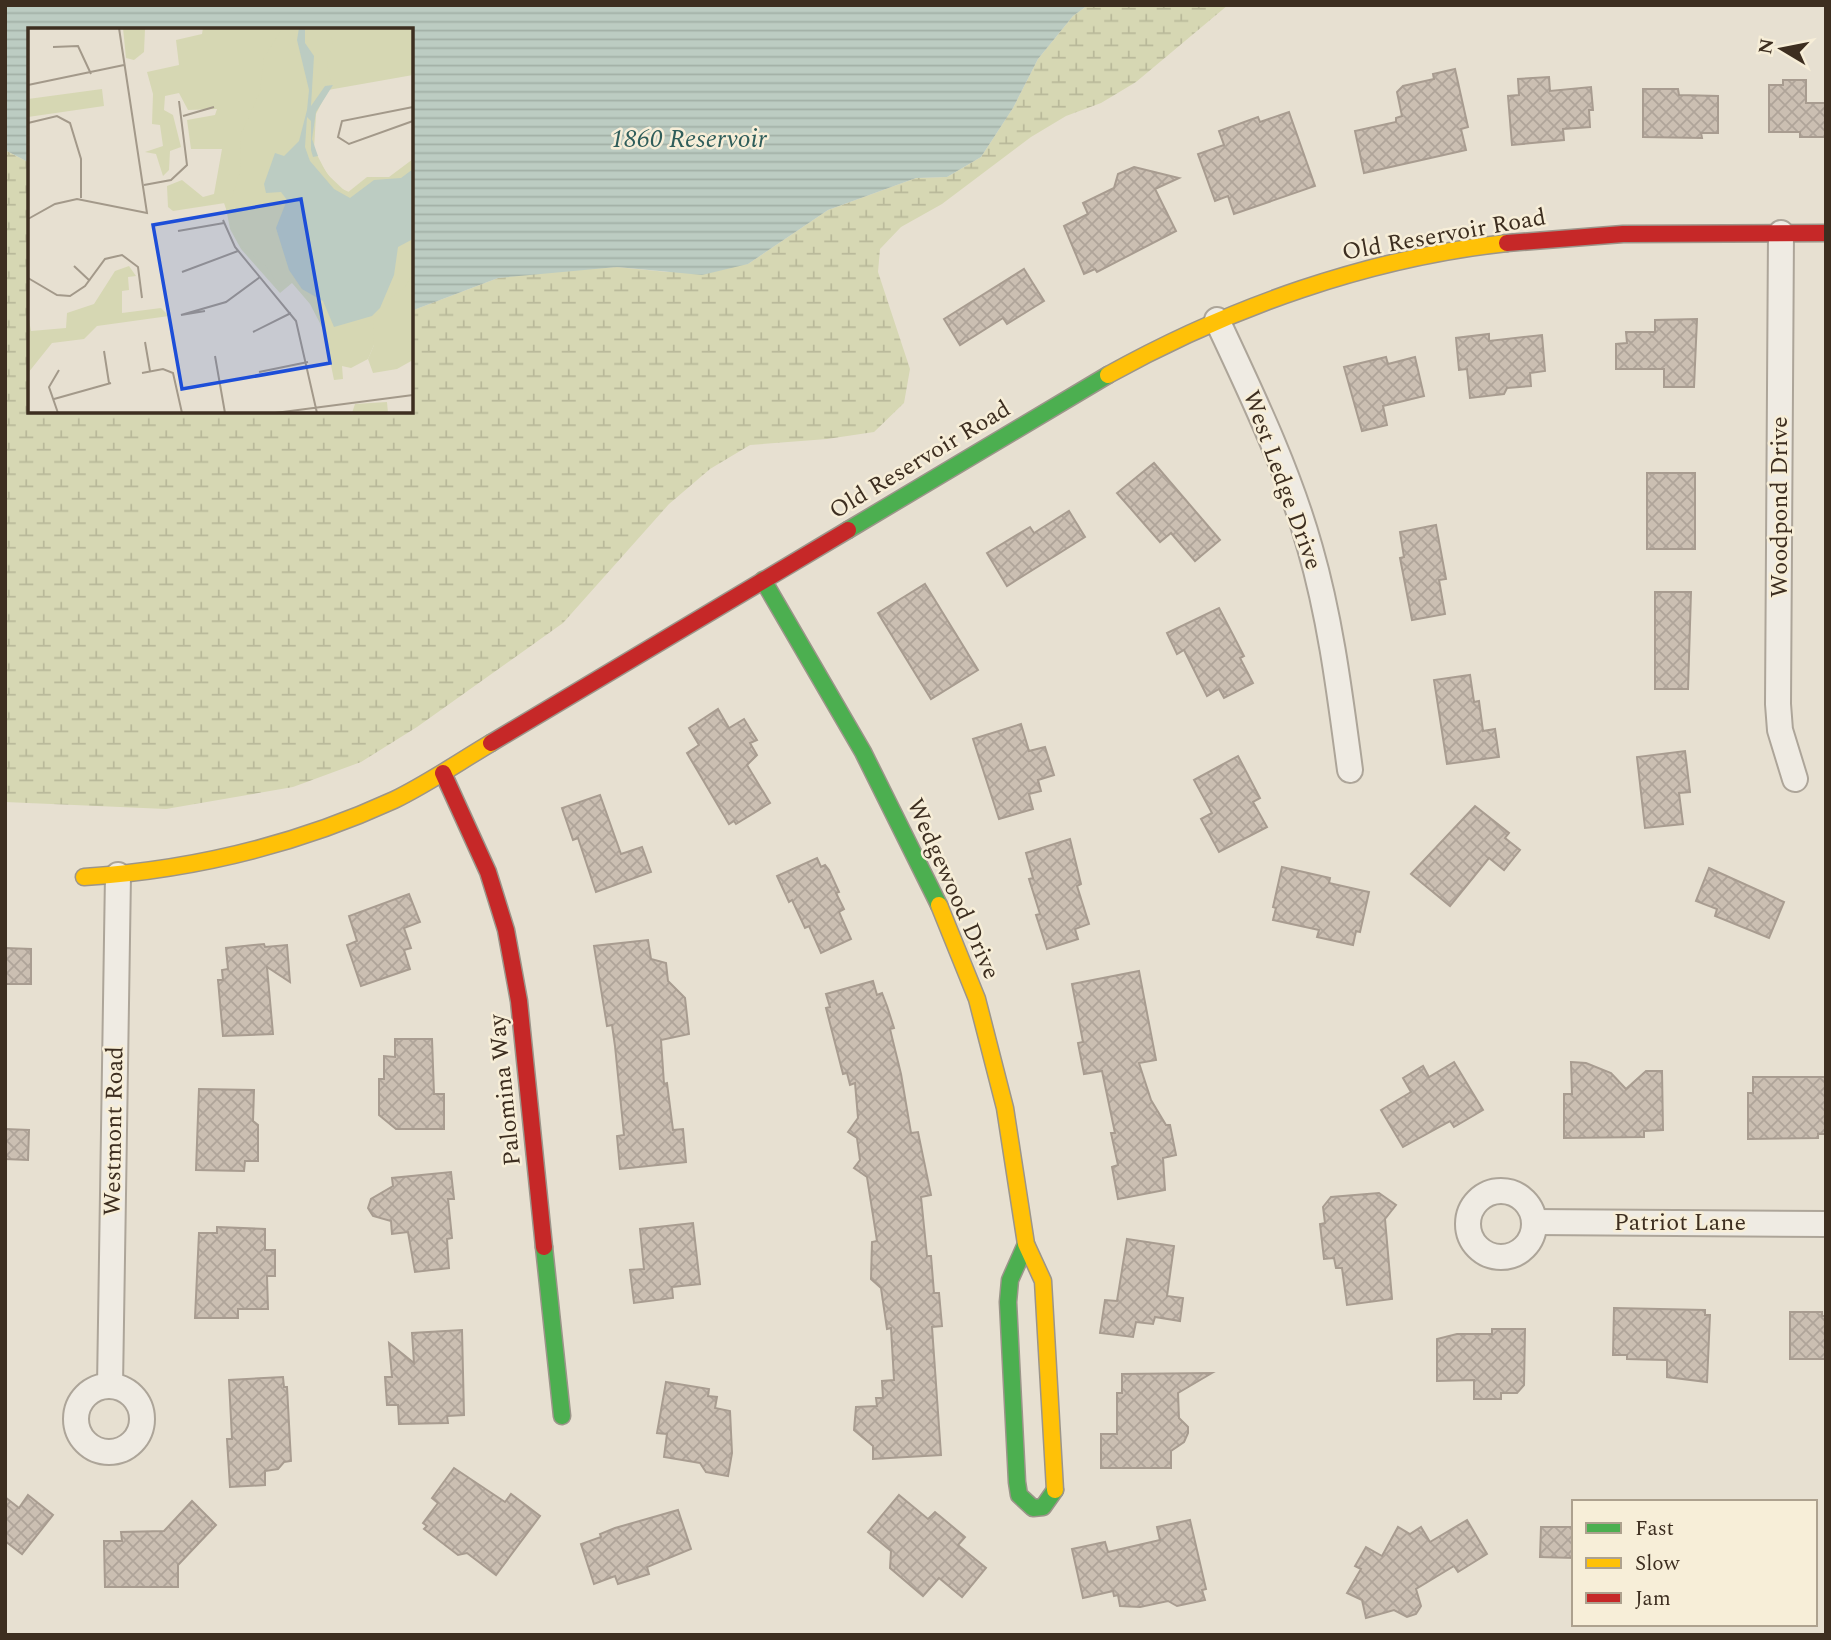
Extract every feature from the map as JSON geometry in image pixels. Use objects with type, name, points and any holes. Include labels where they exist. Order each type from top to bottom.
[{"type":"street","name":"Woodpond Drive","points":[[1781,233],[1778,704],[1780,730],[1794,779]]},
{"type":"street","name":"Old Reservoir Road","points":[[85,877],[118,876],[237,856],[292,841],[396,799],[1111,373],[1217,320],[1324,281],[1431,256],[1493,246],[1610,234],[1826,233]]},
{"type":"street","name":"West Ledge Drive","points":[[1217,320],[1263,418],[1310,548],[1327,619],[1350,770]]},
{"type":"street","name":"Wedgewood Drive","points":[[763,580],[884,792],[958,947],[994,1061],[1026,1244],[1043,1280],[1055,1478],[1051,1500],[1043,1507],[1033,1508],[1019,1495],[1017,1482],[1008,1301],[1010,1280],[1026,1244]]},
{"type":"street","name":"Palomina Way","points":[[443,773],[485,864],[501,909],[519,1001],[562,1416]]},
{"type":"street","name":"Westmont Road","points":[[110,1386],[118,876]]},
{"type":"street","name":"Patriot Lane","points":[[1534,1223],[1826,1224]]},
{"type":"green space","points":[[1088,5],[1228,5],[1136,82],[1101,103],[1066,116],[1031,137],[942,204],[901,227],[880,249],[878,272],[910,369],[904,403],[874,432],[750,445],[710,469],[669,504],[563,623],[417,727],[361,762],[293,787],[166,809],[5,802],[5,150],[28,162],[28,413],[413,413],[413,310],[498,278],[561,270],[617,267],[667,272],[748,264],[828,210],[916,178],[947,177],[981,157],[1013,108],[1038,59],[1073,16]]},
{"type":"water","name":"1860 Reservoir","points":[[5,5],[1088,5],[1073,16],[1038,59],[1013,108],[981,157],[947,177],[916,178],[828,210],[748,264],[702,275],[617,267],[498,278],[413,310],[413,28],[28,28],[28,162],[5,150]]},
{"type":"building","points":[[1455,69],[1468,127],[1461,129],[1466,150],[1364,173],[1355,131],[1396,122],[1396,118],[1402,116],[1397,92],[1403,86],[1434,79],[1433,74]]},
{"type":"building","points":[[1549,77],[1550,91],[1591,87],[1593,110],[1589,110],[1590,127],[1563,129],[1564,140],[1512,145],[1508,96],[1519,95],[1518,79]]},
{"type":"building","points":[[1783,80],[1806,80],[1806,103],[1826,103],[1826,137],[1800,137],[1800,132],[1769,132],[1769,85],[1783,85]]},
{"type":"building","points":[[1643,89],[1678,89],[1679,95],[1718,96],[1718,133],[1701,133],[1702,138],[1643,137]]},
{"type":"building","points":[[1289,112],[1315,186],[1234,214],[1228,196],[1215,201],[1198,154],[1224,145],[1219,131],[1258,117],[1260,122]]},
{"type":"building","points":[[1134,167],[1179,178],[1155,189],[1176,231],[1097,272],[1095,269],[1084,274],[1064,226],[1088,214],[1083,203],[1114,188],[1118,174]]},
{"type":"building","points":[[1024,269],[1044,301],[1007,324],[1003,318],[960,345],[944,319]]},
{"type":"building","points":[[1697,319],[1694,387],[1664,387],[1664,369],[1616,369],[1616,344],[1627,343],[1626,332],[1655,332],[1655,320]]},
{"type":"building","points":[[1489,334],[1489,341],[1542,335],[1545,371],[1530,373],[1531,386],[1507,388],[1504,394],[1470,398],[1467,369],[1459,370],[1456,338]]},
{"type":"building","points":[[1386,357],[1388,364],[1415,357],[1424,396],[1383,406],[1387,425],[1362,431],[1344,367]]},
{"type":"building","points":[[1154,463],[1220,540],[1195,561],[1171,533],[1160,542],[1117,493]]},
{"type":"building","points":[[1647,473],[1695,473],[1695,549],[1647,549]]},
{"type":"building","points":[[1069,511],[1085,537],[1007,586],[987,553],[1030,527],[1034,533]]},
{"type":"building","points":[[1436,525],[1446,579],[1439,580],[1445,614],[1412,620],[1400,558],[1404,557],[1400,532]]},
{"type":"building","points":[[925,584],[978,670],[931,699],[878,613]]},
{"type":"building","points":[[1655,592],[1691,592],[1688,689],[1655,689]]},
{"type":"building","points":[[1219,608],[1244,656],[1240,658],[1253,683],[1224,698],[1219,689],[1207,696],[1184,650],[1177,654],[1167,633]]},
{"type":"building","points":[[1470,675],[1474,702],[1479,701],[1483,731],[1495,729],[1499,757],[1447,764],[1434,680]]},
{"type":"building","points":[[718,709],[729,728],[744,719],[757,740],[750,743],[757,755],[747,765],[770,803],[736,824],[734,821],[729,824],[687,753],[699,745],[689,728]]},
{"type":"building","points":[[1021,724],[1029,751],[1045,747],[1054,775],[1038,780],[1041,791],[1029,794],[1033,809],[999,819],[973,739]]},
{"type":"building","points":[[1685,751],[1690,792],[1679,793],[1683,824],[1645,828],[1637,757]]},
{"type":"building","points":[[1238,756],[1260,798],[1253,802],[1267,827],[1219,852],[1201,819],[1212,813],[1194,780]]},
{"type":"building","points":[[600,795],[621,854],[642,847],[651,872],[596,892],[578,838],[573,840],[562,808]]},
{"type":"building","points":[[1475,806],[1509,833],[1505,838],[1520,850],[1504,870],[1489,858],[1450,906],[1411,874]]},
{"type":"building","points":[[1070,839],[1081,884],[1077,886],[1089,924],[1075,929],[1078,939],[1047,949],[1036,915],[1040,914],[1029,879],[1033,878],[1026,853]]},
{"type":"building","points":[[817,858],[821,867],[825,865],[829,870],[839,892],[836,893],[844,909],[839,912],[851,939],[821,953],[809,926],[805,928],[777,876]]},
{"type":"building","points":[[1282,867],[1330,878],[1329,883],[1369,892],[1360,932],[1356,931],[1353,945],[1317,937],[1319,930],[1273,920],[1276,908],[1273,907]]},
{"type":"building","points":[[1709,868],[1784,902],[1769,938],[1715,916],[1717,909],[1696,901]]},
{"type":"building","points":[[409,894],[420,922],[404,928],[411,948],[404,950],[410,969],[361,986],[347,945],[357,941],[349,916]]},
{"type":"building","points":[[648,940],[651,959],[666,963],[668,981],[685,998],[689,1034],[661,1040],[664,1084],[667,1083],[673,1130],[683,1129],[686,1162],[620,1169],[617,1136],[624,1135],[615,1046],[612,1025],[607,1026],[594,946]]},
{"type":"building","points":[[264,944],[265,947],[287,945],[290,982],[267,967],[273,1034],[223,1036],[218,980],[223,980],[222,970],[228,969],[226,948]]},
{"type":"building","points":[[5,948],[31,949],[31,984],[5,984]]},
{"type":"building","points":[[1139,971],[1156,1060],[1139,1063],[1151,1100],[1166,1125],[1170,1125],[1176,1155],[1163,1158],[1165,1190],[1118,1199],[1112,1167],[1118,1165],[1111,1133],[1115,1133],[1102,1071],[1084,1074],[1078,1043],[1083,1042],[1072,984]]},
{"type":"building","points":[[873,981],[877,995],[882,993],[894,1028],[890,1029],[911,1133],[918,1132],[931,1195],[921,1197],[927,1256],[931,1256],[934,1293],[939,1293],[942,1326],[932,1327],[941,1455],[873,1459],[873,1446],[854,1430],[856,1407],[877,1406],[876,1398],[883,1398],[882,1381],[894,1380],[891,1328],[887,1329],[881,1288],[871,1279],[872,1242],[877,1241],[867,1177],[854,1168],[860,1160],[857,1138],[848,1132],[858,1118],[855,1083],[850,1085],[847,1073],[843,1074],[826,1008],[830,1007],[826,994]]},
{"type":"building","points":[[395,1039],[432,1039],[434,1094],[444,1094],[444,1129],[396,1129],[379,1115],[379,1079],[384,1079],[384,1056],[395,1057]]},
{"type":"building","points":[[1454,1062],[1483,1110],[1454,1127],[1450,1121],[1403,1147],[1381,1110],[1411,1092],[1403,1078],[1423,1066],[1429,1077]]},
{"type":"building","points":[[1571,1062],[1586,1063],[1611,1073],[1626,1089],[1646,1071],[1662,1071],[1663,1130],[1644,1131],[1644,1137],[1564,1138],[1564,1094],[1572,1094]]},
{"type":"building","points":[[1753,1077],[1826,1077],[1826,1134],[1818,1134],[1818,1138],[1748,1139],[1748,1093],[1753,1093]]},
{"type":"building","points":[[199,1089],[254,1090],[253,1121],[258,1125],[258,1161],[245,1161],[244,1171],[196,1170]]},
{"type":"building","points":[[5,1129],[29,1130],[28,1160],[5,1159]]},
{"type":"building","points":[[451,1172],[454,1199],[448,1199],[452,1238],[447,1239],[449,1268],[415,1272],[408,1232],[392,1234],[391,1221],[373,1216],[368,1208],[371,1199],[393,1186],[392,1178]]},
{"type":"building","points":[[1379,1193],[1396,1205],[1385,1219],[1392,1299],[1347,1305],[1342,1268],[1336,1268],[1334,1258],[1324,1259],[1320,1224],[1325,1223],[1323,1207],[1331,1197]]},
{"type":"building","points":[[693,1223],[700,1284],[672,1287],[673,1298],[634,1303],[630,1270],[644,1269],[640,1229]]},
{"type":"building","points":[[217,1227],[265,1229],[265,1250],[275,1250],[275,1276],[267,1276],[268,1309],[238,1309],[238,1318],[195,1318],[199,1233],[217,1233]]},
{"type":"building","points":[[1127,1239],[1174,1246],[1167,1296],[1183,1298],[1180,1321],[1155,1317],[1153,1324],[1136,1322],[1133,1337],[1100,1333],[1105,1300],[1117,1301]]},
{"type":"building","points":[[1614,1308],[1705,1310],[1705,1315],[1710,1315],[1707,1382],[1667,1377],[1667,1360],[1627,1359],[1627,1355],[1613,1355]]},
{"type":"building","points":[[1790,1312],[1822,1312],[1822,1316],[1826,1316],[1826,1359],[1790,1359]]},
{"type":"building","points":[[1492,1329],[1525,1329],[1524,1385],[1517,1393],[1501,1393],[1501,1399],[1474,1399],[1474,1380],[1437,1381],[1437,1339],[1457,1334],[1492,1334]]},
{"type":"building","points":[[462,1330],[464,1415],[447,1416],[448,1423],[399,1424],[398,1405],[387,1405],[385,1377],[392,1377],[389,1343],[414,1363],[412,1333]]},
{"type":"building","points":[[1212,1373],[1178,1393],[1179,1418],[1188,1427],[1188,1433],[1184,1442],[1171,1451],[1171,1468],[1101,1468],[1101,1434],[1117,1434],[1117,1393],[1122,1393],[1122,1374]]},
{"type":"building","points":[[283,1377],[284,1387],[287,1387],[291,1461],[284,1462],[278,1469],[265,1471],[265,1485],[230,1487],[227,1439],[232,1439],[229,1380]]},
{"type":"building","points":[[666,1382],[709,1389],[708,1396],[717,1397],[715,1408],[730,1411],[732,1453],[728,1476],[706,1472],[700,1463],[664,1457],[667,1434],[657,1433]]},
{"type":"building","points":[[454,1468],[505,1502],[511,1494],[540,1516],[496,1575],[467,1553],[458,1555],[424,1529],[427,1526],[423,1523],[438,1503],[432,1498]]},
{"type":"building","points":[[28,1495],[53,1515],[22,1554],[5,1541],[5,1497],[19,1508]]},
{"type":"building","points":[[899,1495],[928,1519],[935,1512],[965,1537],[958,1545],[986,1568],[962,1597],[939,1578],[923,1596],[890,1568],[891,1551],[868,1532]]},
{"type":"building","points":[[192,1501],[216,1525],[178,1565],[178,1587],[105,1587],[104,1541],[122,1541],[121,1532],[164,1531]]},
{"type":"building","points":[[678,1510],[691,1549],[647,1567],[649,1574],[618,1584],[615,1576],[594,1584],[581,1544],[601,1537],[600,1534],[615,1528]]},
{"type":"building","points":[[1190,1520],[1206,1589],[1202,1590],[1205,1600],[1177,1606],[1168,1601],[1140,1607],[1120,1606],[1118,1595],[1114,1596],[1113,1591],[1083,1598],[1072,1549],[1105,1542],[1108,1552],[1160,1540],[1157,1527]]},
{"type":"building","points":[[1467,1520],[1487,1554],[1458,1572],[1454,1566],[1416,1589],[1421,1606],[1416,1614],[1407,1617],[1394,1610],[1366,1618],[1362,1600],[1347,1593],[1361,1569],[1355,1566],[1366,1547],[1382,1556],[1398,1527],[1410,1534],[1421,1527],[1430,1542]]},
{"type":"building","points":[[1541,1527],[1572,1527],[1572,1558],[1540,1557]]},
{"type":"traffic: fast","points":[[848,530],[1108,375]]},
{"type":"traffic: fast","points":[[763,580],[863,752],[939,905]]},
{"type":"traffic: fast","points":[[1026,1244],[1010,1280],[1008,1302],[1017,1482],[1019,1495],[1033,1508],[1043,1507],[1055,1490]]},
{"type":"traffic: fast","points":[[544,1247],[562,1416]]},
{"type":"traffic: slow","points":[[1108,375],[1202,328],[1302,289],[1404,260],[1507,243]]},
{"type":"traffic: slow","points":[[84,877],[124,874],[203,861],[242,853],[319,830],[394,800],[491,743]]},
{"type":"traffic: slow","points":[[939,905],[977,999],[1005,1108],[1026,1244],[1043,1281],[1055,1490]]},
{"type":"traffic: jam","points":[[1507,243],[1623,234],[1826,233]]},
{"type":"traffic: jam","points":[[491,743],[848,530]]},
{"type":"traffic: jam","points":[[443,773],[488,872],[506,930],[519,1001],[544,1247]]}]
